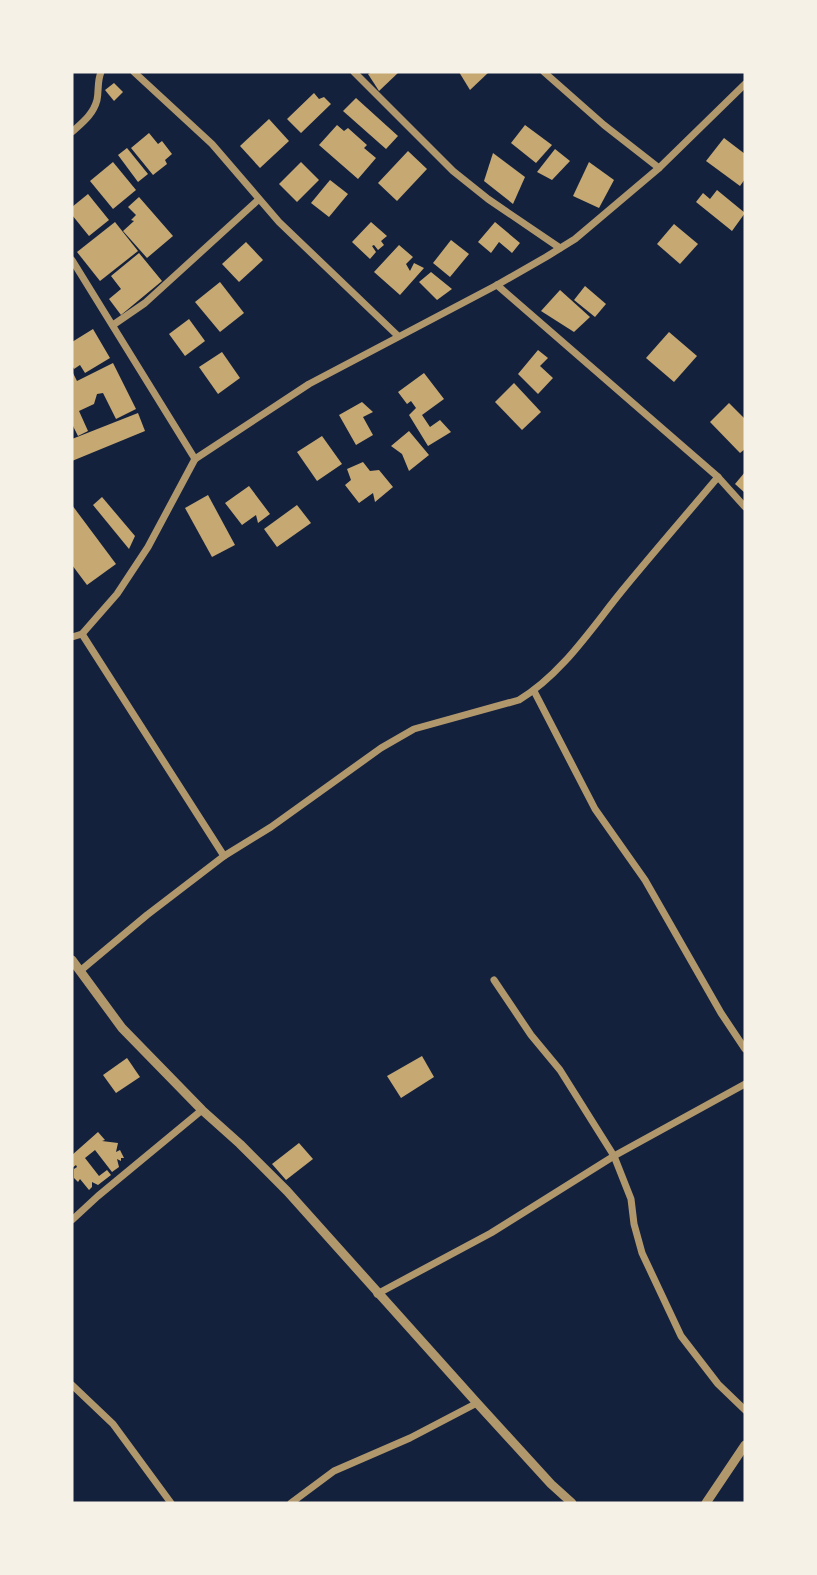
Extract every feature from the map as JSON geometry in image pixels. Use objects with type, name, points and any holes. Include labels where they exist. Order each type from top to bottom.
[{"type":"street","points":[[72,132],[88,119],[97,100],[97,82],[101,72]]},
{"type":"street","points":[[134,72],[212,144],[279,222],[397,335]]},
{"type":"street","points":[[354,72],[453,171],[488,199],[560,248]]},
{"type":"street","points":[[544,72],[604,125],[659,168]]},
{"type":"street","points":[[72,637],[82,634],[117,594],[148,547],[195,459],[309,384],[397,335],[497,285],[575,239],[659,168],[745,84]]},
{"type":"street","points":[[113,325],[145,303],[258,200]]},
{"type":"street","points":[[72,260],[174,430],[195,459]]},
{"type":"street","points":[[497,285],[719,477],[745,507]]},
{"type":"street","points":[[80,971],[146,915],[224,856],[271,827],[381,748],[414,729],[519,700],[534,691],[579,644],[719,477]]},
{"type":"street","points":[[82,634],[224,856]]},
{"type":"street","points":[[534,691],[595,809],[645,880],[721,1013],[745,1049]]},
{"type":"street","points":[[72,960],[122,1028],[202,1110],[287,1191],[477,1404],[551,1485],[572,1503]]},
{"type":"street","points":[[494,980],[531,1035],[560,1070],[614,1156],[631,1199],[642,1254],[681,1336],[718,1384],[745,1410]]},
{"type":"street","points":[[377,1294],[491,1233],[614,1156],[745,1084]]},
{"type":"street","points":[[72,1220],[202,1110]]},
{"type":"street","points":[[72,1385],[113,1424],[171,1503]]},
{"type":"street","points":[[291,1503],[334,1471],[410,1438],[477,1404]]},
{"type":"street","points":[[706,1503],[745,1445]]},
{"type":"building","points":[[399,72],[379,91],[368,74]]},
{"type":"building","points":[[459,72],[489,72],[470,90]]},
{"type":"building","points":[[114,83],[123,92],[114,101],[105,90]]},
{"type":"building","points":[[314,93],[319,99],[324,97],[331,104],[301,133],[287,119]]},
{"type":"building","points":[[356,98],[398,136],[386,149],[343,111]]},
{"type":"building","points":[[269,119],[289,141],[260,168],[240,146]]},
{"type":"building","points":[[337,125],[344,131],[348,128],[367,145],[364,148],[376,158],[358,179],[319,145]]},
{"type":"building","points":[[525,125],[552,145],[536,163],[511,143]]},
{"type":"building","points":[[149,133],[158,144],[162,141],[172,154],[165,160],[167,164],[153,175],[131,148]]},
{"type":"building","points":[[724,138],[745,154],[745,179],[740,186],[706,161]]},
{"type":"building","points":[[127,148],[148,174],[138,182],[118,155]]},
{"type":"building","points":[[555,149],[570,161],[552,180],[537,172]]},
{"type":"building","points":[[408,151],[427,169],[397,201],[378,183]]},
{"type":"building","points":[[493,153],[525,177],[513,204],[484,181]]},
{"type":"building","points":[[113,162],[136,190],[113,209],[90,181]]},
{"type":"building","points":[[301,162],[319,180],[297,202],[279,184]]},
{"type":"building","points":[[589,162],[614,180],[599,208],[573,196]]},
{"type":"building","points":[[330,180],[348,194],[329,217],[311,203]]},
{"type":"building","points":[[717,190],[745,213],[732,231],[696,202],[703,193],[710,199]]},
{"type":"building","points":[[88,194],[109,220],[89,236],[72,215],[72,207]]},
{"type":"building","points":[[139,197],[173,236],[147,258],[123,231],[134,221],[131,220],[136,215],[128,207]]},
{"type":"building","points":[[115,222],[138,251],[100,281],[77,252]]},
{"type":"building","points":[[371,222],[387,236],[381,241],[384,245],[378,250],[372,246],[376,252],[370,259],[352,242]]},
{"type":"building","points":[[495,222],[520,243],[512,253],[499,242],[491,253],[478,242]]},
{"type":"building","points":[[674,224],[698,244],[680,264],[657,244]]},
{"type":"building","points":[[451,240],[469,254],[450,277],[433,263]]},
{"type":"building","points":[[246,242],[263,260],[239,282],[222,264]]},
{"type":"building","points":[[399,245],[413,257],[406,264],[410,271],[414,263],[424,268],[400,295],[374,272]]},
{"type":"building","points":[[139,253],[162,281],[121,315],[109,299],[121,289],[111,276]]},
{"type":"building","points":[[431,272],[452,289],[437,300],[419,282]]},
{"type":"building","points":[[220,282],[244,313],[220,332],[195,302]]},
{"type":"building","points":[[585,286],[606,304],[595,317],[574,300]]},
{"type":"building","points":[[560,290],[590,317],[574,332],[541,311]]},
{"type":"building","points":[[189,319],[205,341],[185,356],[169,334]]},
{"type":"building","points":[[93,329],[110,358],[85,373],[80,365],[74,369],[72,365],[72,342]]},
{"type":"building","points":[[669,332],[697,356],[674,382],[646,358]]},
{"type":"building","points":[[538,350],[548,358],[540,366],[553,378],[538,394],[518,374]]},
{"type":"building","points":[[222,352],[240,378],[218,394],[199,367]]},
{"type":"building","points":[[113,363],[136,409],[116,419],[103,393],[97,394],[94,404],[79,411],[88,431],[78,436],[72,424],[72,371],[77,381]]},
{"type":"building","points":[[424,373],[444,399],[422,415],[430,427],[440,420],[451,432],[428,446],[409,415],[416,408],[411,401],[407,404],[398,392]]},
{"type":"building","points":[[514,383],[541,412],[522,430],[495,402]]},
{"type":"building","points":[[362,402],[373,412],[363,417],[373,435],[356,445],[339,415]]},
{"type":"building","points":[[729,403],[745,419],[745,449],[740,453],[710,422]]},
{"type":"building","points":[[138,413],[145,431],[72,461],[72,439]]},
{"type":"building","points":[[409,431],[429,455],[409,471],[402,454],[391,446]]},
{"type":"building","points":[[322,436],[342,464],[317,481],[297,452]]},
{"type":"building","points":[[363,462],[370,471],[379,470],[393,487],[375,502],[373,493],[359,503],[345,485],[351,480],[347,469]]},
{"type":"building","points":[[745,472],[745,493],[735,484]]},
{"type":"building","points":[[249,486],[270,514],[258,523],[256,515],[242,525],[225,503]]},
{"type":"building","points":[[208,495],[235,545],[212,557],[185,508]]},
{"type":"building","points":[[102,497],[135,536],[129,549],[93,505]]},
{"type":"building","points":[[72,505],[116,564],[87,585],[72,565]]},
{"type":"building","points":[[297,505],[311,523],[277,547],[264,529]]},
{"type":"building","points":[[422,1056],[434,1077],[401,1098],[387,1076]]},
{"type":"building","points":[[127,1058],[140,1077],[116,1093],[103,1075]]},
{"type":"building","points":[[98,1132],[105,1140],[102,1141],[118,1143],[116,1152],[120,1150],[124,1158],[121,1158],[121,1161],[117,1159],[119,1167],[112,1172],[95,1150],[85,1158],[99,1176],[107,1170],[111,1175],[98,1185],[92,1182],[89,1190],[80,1179],[78,1182],[74,1178],[74,1169],[77,1167],[76,1165],[72,1168],[72,1155]]},
{"type":"building","points":[[299,1143],[313,1159],[286,1180],[272,1164]]}]
